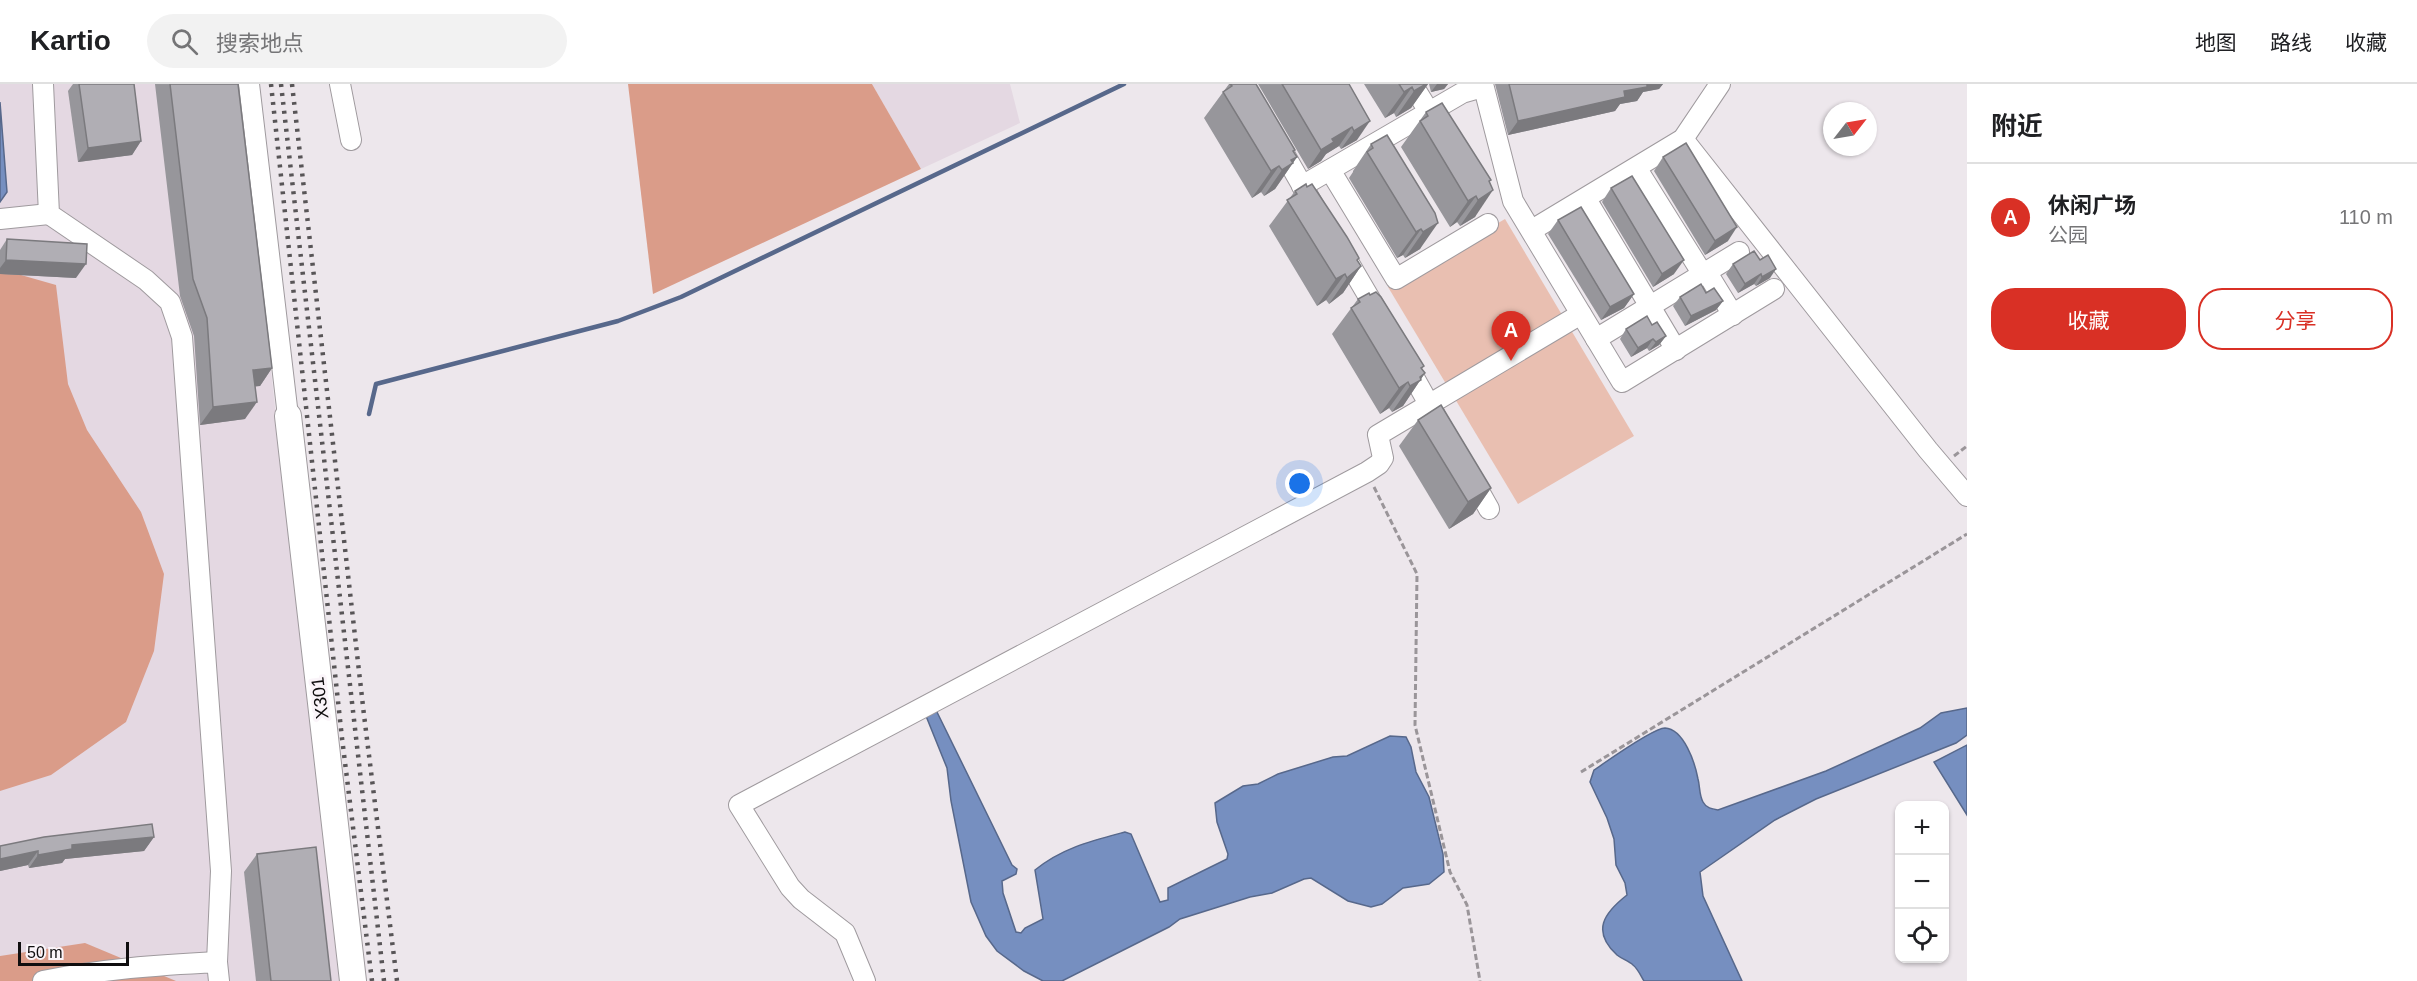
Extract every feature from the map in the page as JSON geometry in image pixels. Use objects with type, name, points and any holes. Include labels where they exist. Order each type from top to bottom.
[{"type":"main road","name":"X301","points":[[288,416],[353,981]]},
{"type":"street","points":[[43,84],[49,214]]},
{"type":"street","points":[[249,84],[288,416]]},
{"type":"street","points":[[340,84],[351,140]]},
{"type":"street","points":[[1412,84],[1447,141]]},
{"type":"street","points":[[1532,230],[1637,169],[1683,139],[1720,84]]},
{"type":"street","points":[[1302,186],[1429,111],[1462,93],[1483,85],[1513,201],[1622,382],[1774,290]]},
{"type":"street","points":[[1362,124],[1386,163]]},
{"type":"street","points":[[1267,125],[1442,426]]},
{"type":"street","points":[[1683,139],[1928,450],[1967,496]]},
{"type":"street","points":[[1637,169],[1733,315]]},
{"type":"street","points":[[1330,170],[1396,279],[1488,224]]},
{"type":"street","points":[[1586,199],[1676,350]]},
{"type":"street","points":[[0,219],[49,214],[146,280],[170,302],[182,337],[221,871],[218,972],[164,964],[88,972],[43,981]]},
{"type":"street","points":[[1427,233],[1439,253]]},
{"type":"street","points":[[1596,339],[1739,252]]},
{"type":"street","points":[[865,981],[845,933],[801,899],[790,887],[739,805],[1366,472],[1379,464],[1383,458],[1378,435],[1581,314]]},
{"type":"street","points":[[1460,457],[1490,508]]},
{"type":"path","points":[[1366,472],[1417,574],[1415,725],[1450,872],[1467,905],[1480,981]]},
{"type":"path","points":[[1581,772],[1967,534]]},
{"type":"shaded area","points":[[0,84],[239,84],[339,981],[0,981]]},
{"type":"shaded area","points":[[628,84],[872,84],[921,169],[653,294]]},
{"type":"shaded area","points":[[872,84],[1010,84],[1020,123],[921,169]]},
{"type":"shaded area","points":[[1505,219],[1634,436],[1518,504],[1388,287]]},
{"type":"shaded area","points":[[0,269],[56,285],[68,384],[87,430],[141,512],[164,574],[154,651],[126,722],[51,775],[0,791]]},
{"type":"shaded area","points":[[85,943],[176,981],[0,981],[0,956]]},
{"type":"water","points":[[0,102],[7,192],[0,202]]},
{"type":"water","points":[[935,708],[1012,865],[1017,869],[1016,874],[1002,881],[1003,893],[1016,932],[1021,933],[1025,928],[1043,919],[1035,870],[1056,856],[1100,839],[1125,832],[1131,834],[1160,902],[1168,900],[1168,888],[1227,859],[1228,854],[1217,822],[1215,803],[1243,786],[1258,784],[1278,774],[1333,757],[1347,756],[1390,736],[1406,737],[1411,747],[1416,772],[1429,797],[1443,854],[1444,872],[1429,884],[1403,888],[1382,904],[1371,907],[1348,901],[1311,878],[1304,879],[1272,893],[1250,897],[1180,919],[1169,927],[1062,981],[1043,981],[1024,971],[997,951],[986,936],[971,902],[951,801],[947,768],[924,711]]},
{"type":"water","points":[[1967,708],[1967,735],[1956,743],[1816,799],[1775,820],[1700,872],[1703,896],[1742,981],[1644,981],[1630,962],[1617,955],[1609,946],[1604,938],[1604,923],[1612,909],[1627,895],[1625,883],[1616,865],[1614,839],[1590,782],[1594,770],[1640,739],[1665,728],[1678,734],[1691,756],[1703,802],[1707,807],[1718,810],[1826,771],[1920,728],[1941,713]]},
{"type":"water","points":[[1967,745],[1967,815],[1934,762]]},
{"type":"building","points":[[79,84],[134,84],[141,141],[88,148]]},
{"type":"building","points":[[170,84],[238,84],[272,368],[253,370],[257,402],[213,407],[207,318],[193,279]]},
{"type":"building","points":[[1230,84],[1256,84],[1295,150],[1293,151],[1297,157],[1291,160],[1293,163],[1282,170],[1279,166],[1271,171],[1223,92],[1232,86]]},
{"type":"building","points":[[1282,84],[1349,84],[1370,121],[1354,131],[1352,127],[1332,139],[1334,142],[1321,150]]},
{"type":"building","points":[[1399,84],[1426,84],[1414,91],[1412,87],[1404,92]]},
{"type":"building","points":[[1509,84],[1647,84],[1647,87],[1624,91],[1625,97],[1518,121]]},
{"type":"building","points":[[1442,103],[1491,180],[1489,181],[1493,190],[1478,200],[1476,196],[1468,201],[1420,121],[1428,116],[1426,112]]},
{"type":"building","points":[[1387,135],[1435,213],[1438,223],[1423,232],[1421,229],[1416,232],[1367,152],[1373,148],[1371,144]]},
{"type":"building","points":[[1686,143],[1737,227],[1715,241],[1663,157]]},
{"type":"building","points":[[1632,176],[1684,260],[1662,274],[1611,188]]},
{"type":"building","points":[[1306,184],[1307,187],[1312,184],[1359,258],[1357,260],[1361,266],[1347,278],[1345,274],[1336,279],[1287,200],[1297,194],[1295,191]]},
{"type":"building","points":[[1581,207],[1634,294],[1610,307],[1558,220]]},
{"type":"building","points":[[7,239],[87,244],[86,264],[6,260]]},
{"type":"building","points":[[1754,251],[1760,260],[1768,255],[1776,269],[1762,277],[1761,274],[1745,284],[1733,264]]},
{"type":"building","points":[[1701,284],[1706,293],[1714,288],[1723,301],[1691,316],[1680,297]]},
{"type":"building","points":[[1376,292],[1424,366],[1421,368],[1425,373],[1420,377],[1421,380],[1410,386],[1408,382],[1399,388],[1351,308],[1360,302],[1358,299]]},
{"type":"building","points":[[1647,316],[1652,325],[1657,322],[1666,336],[1656,342],[1653,339],[1638,348],[1626,329]]},
{"type":"building","points":[[1441,405],[1491,488],[1468,502],[1418,420]]},
{"type":"building","points":[[152,824],[154,837],[72,845],[72,849],[38,855],[38,851],[0,859],[0,846],[44,837]]},
{"type":"building","points":[[316,847],[331,981],[271,981],[257,854]]},
{"type":"waterway","points":[[369,414],[376,384],[618,321],[681,297],[1124,84]]},
{"type":"railway","points":[[271,84],[342,738],[372,981]]},
{"type":"railway","points":[[281,84],[384,981]]},
{"type":"railway","points":[[292,84],[364,715],[397,981]]},
{"type":"place","name":"休闲广场","points":[[1511,361]]}]
